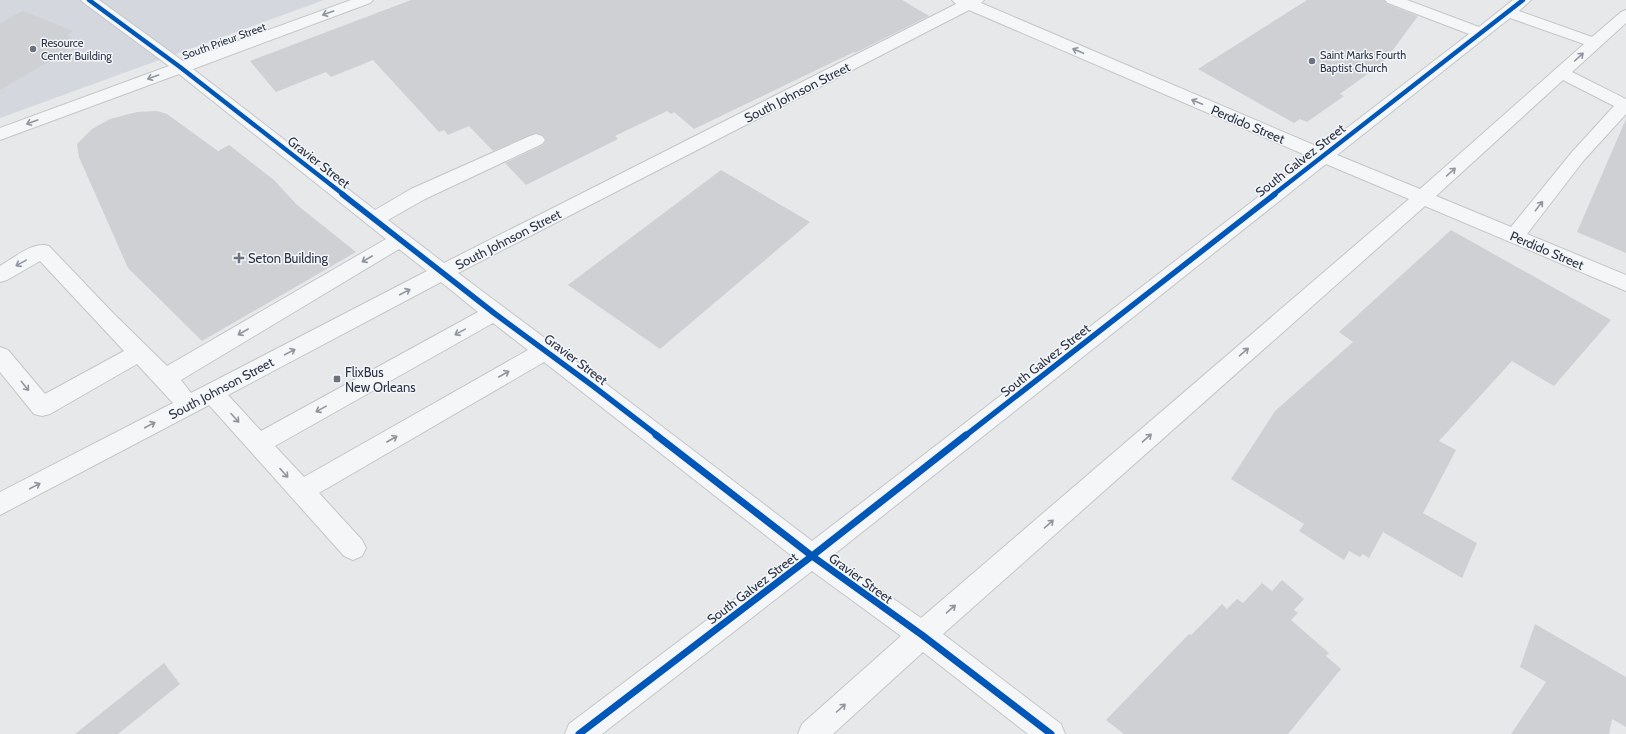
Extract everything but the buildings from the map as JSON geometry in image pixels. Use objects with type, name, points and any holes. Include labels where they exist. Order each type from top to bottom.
[{"type":"street","name":"Gravier Street","points":[[89,0],[180,67],[494,313],[546,350],[812,556],[922,635],[1051,734]]},
{"type":"street","name":"South Prieur Street","points":[[0,134],[365,0]]},
{"type":"street","points":[[1393,0],[1481,32]]},
{"type":"street","points":[[1622,0],[1626,5]]},
{"type":"street","name":"Perdido Street","points":[[968,1],[1323,156],[1626,283]]},
{"type":"street","name":"South Johnson Street","points":[[0,504],[443,272],[968,1]]},
{"type":"street","points":[[1515,6],[1595,43]]},
{"type":"street","name":"South Galvez Street","points":[[579,734],[812,556],[1515,6]]},
{"type":"street","points":[[812,734],[922,635],[1422,198],[1626,15]]},
{"type":"street","points":[[1609,31],[1626,38]]},
{"type":"street","points":[[1514,236],[1578,156],[1626,104],[1561,74]]},
{"type":"street","points":[[374,219],[418,194],[536,140]]},
{"type":"street","points":[[165,378],[401,239]]},
{"type":"street","points":[[0,275],[42,251],[165,378],[188,405]]},
{"type":"street","points":[[258,444],[494,313]]},
{"type":"street","points":[[301,491],[546,350]]},
{"type":"street","points":[[0,356],[42,407],[140,352]]},
{"type":"street","points":[[212,393],[353,548]]},
{"type":"shaded area","points":[[0,0],[324,0],[0,118]]},
{"type":"cycle path","points":[[89,0],[180,67],[494,313],[593,386],[812,556],[922,635],[1051,734]]},
{"type":"cycle path","points":[[579,734],[812,556],[1523,0]]},
{"type":"place","name":"Resource Center Building","points":[[33,49]]},
{"type":"place","name":"Saint Marks Fourth Baptist Church","points":[[1312,61]]},
{"type":"place","name":"Seton Building","points":[[239,258]]},
{"type":"place","name":"FlixBus New Orleans","points":[[337,379]]}]
